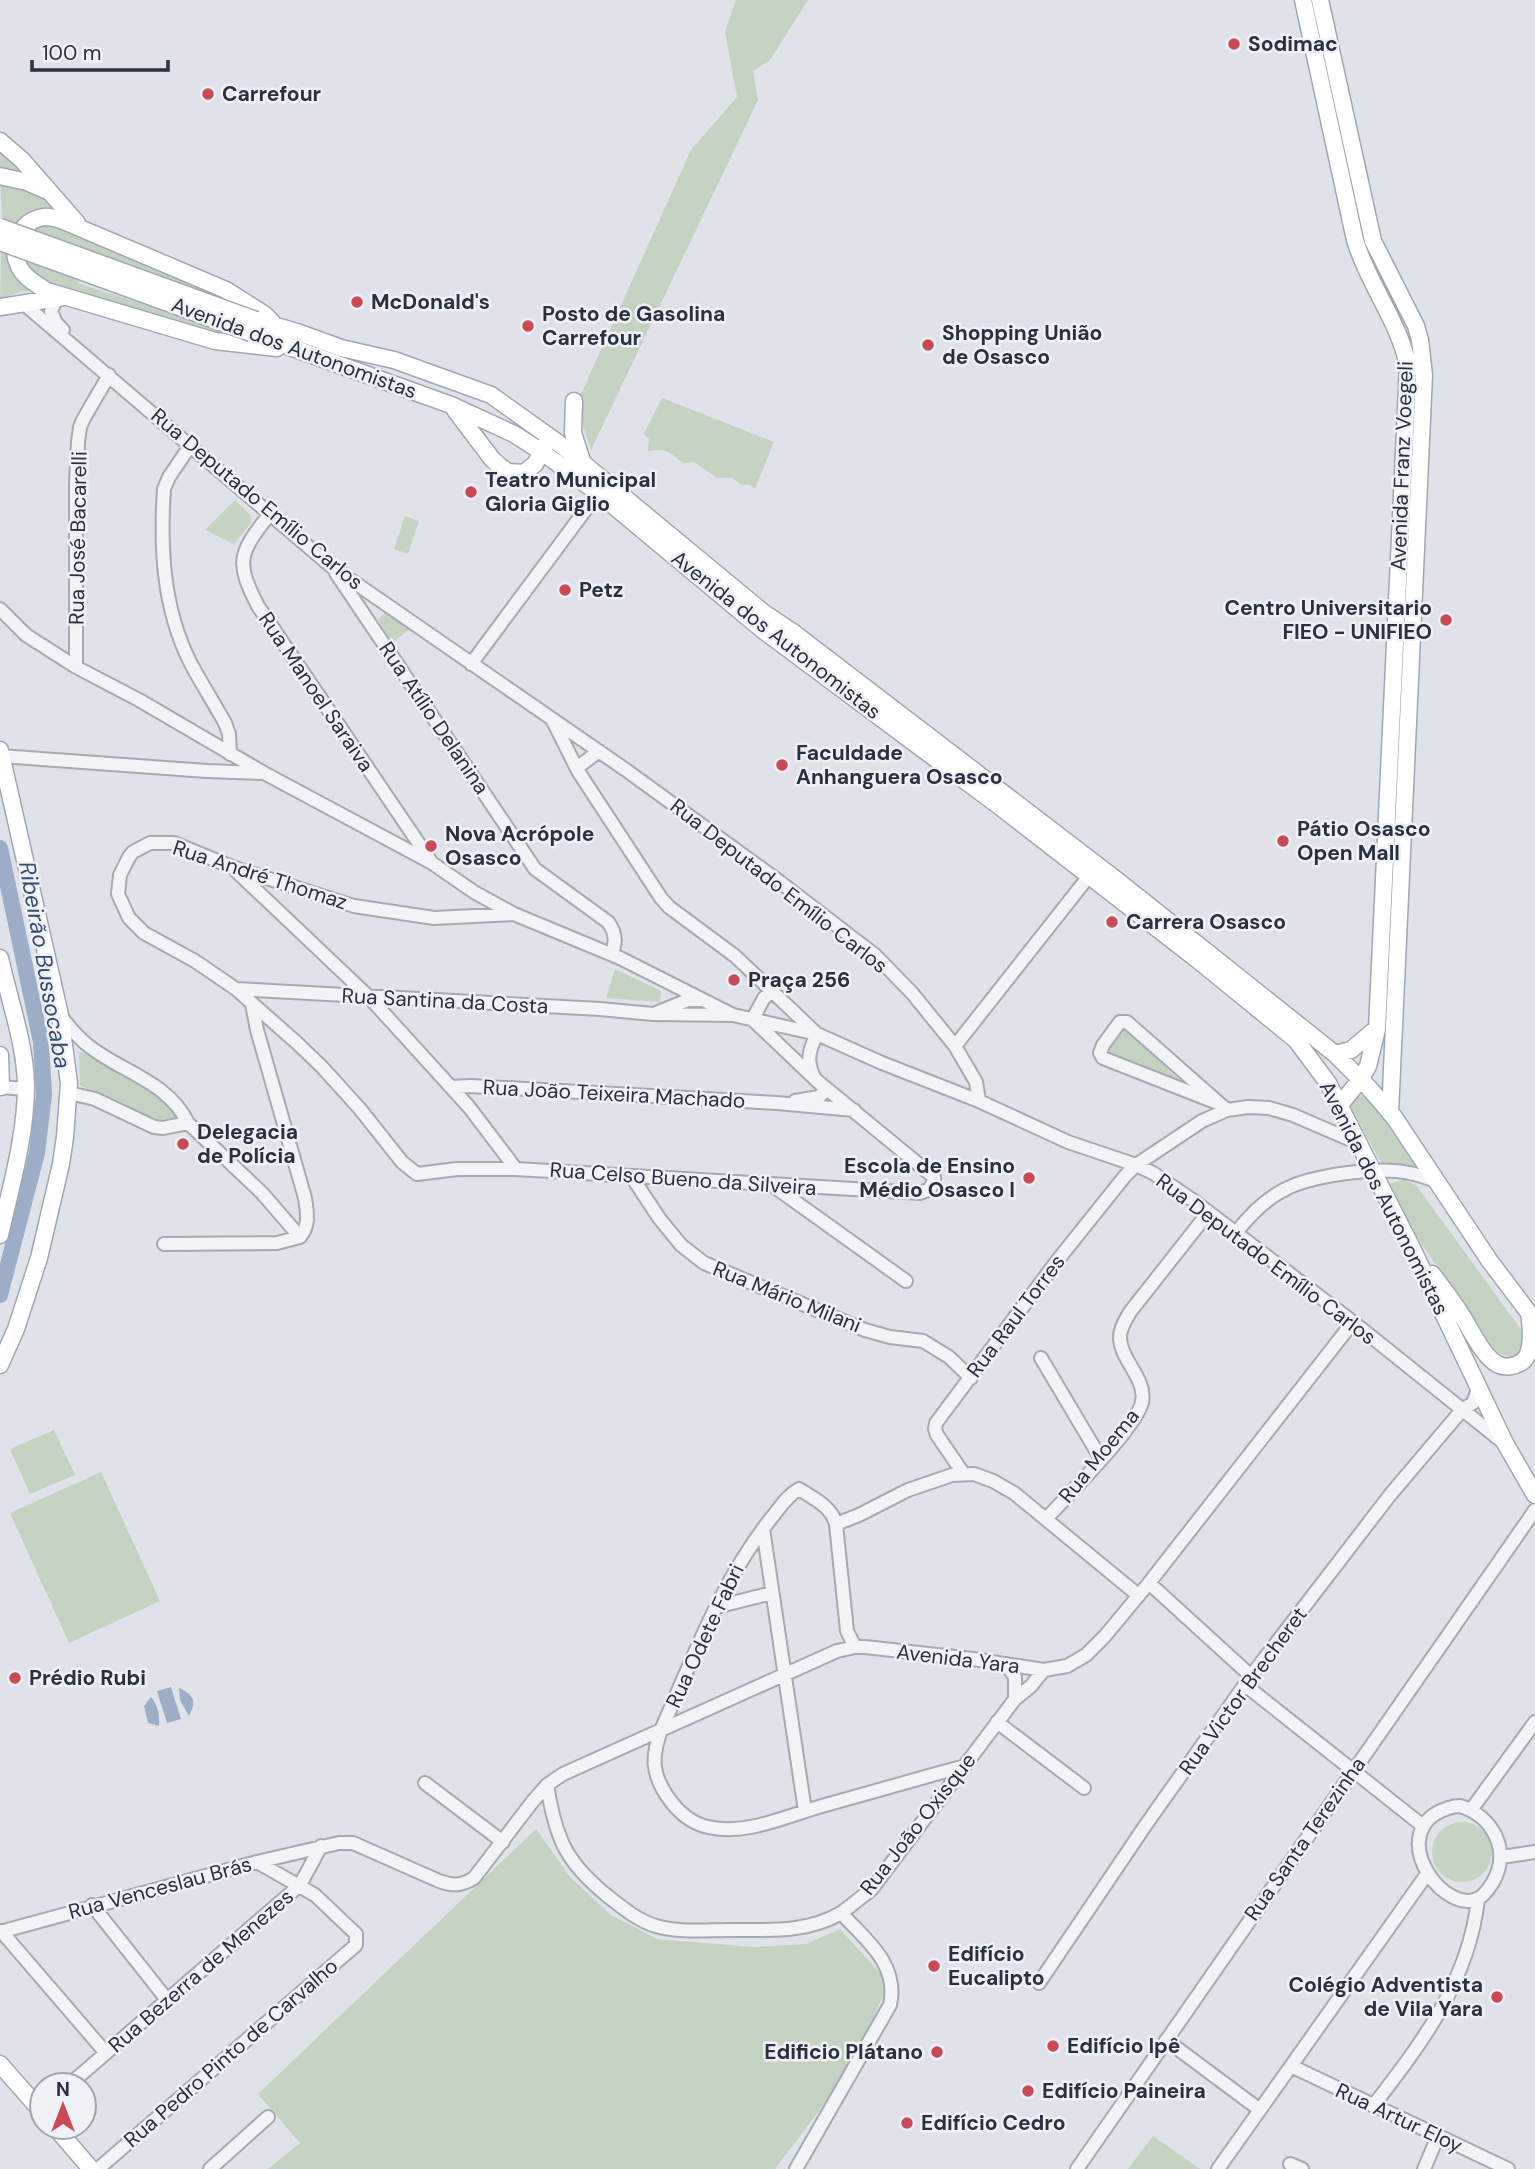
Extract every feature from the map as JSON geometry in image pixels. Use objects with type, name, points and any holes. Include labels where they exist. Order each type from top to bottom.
[{"type":"main road","name":"Avenida Franz Voegeli","points":[[1303,0],[1359,254],[1400,337],[1409,381],[1377,1029],[1368,1066],[1339,1106]]},
{"type":"main road","name":"Avenida Franz Voegeli","points":[[1320,0],[1373,241],[1412,319],[1424,359],[1390,1113]]},
{"type":"main road","points":[[0,141],[22,160],[84,230]]},
{"type":"main road","points":[[1340,169],[1354,178],[1363,202]]},
{"type":"main road","points":[[0,176],[27,182],[50,193]]},
{"type":"main road","points":[[277,326],[264,314],[226,290],[61,220],[41,217],[32,220],[23,228],[16,244],[15,255],[23,273],[61,298],[215,341],[293,348]]},
{"type":"main road","points":[[0,227],[254,327]]},
{"type":"main road","name":"Avenida dos Autonomistas","points":[[0,242],[254,327],[293,348],[451,405],[514,435],[542,452],[598,494],[764,631],[906,735],[1199,961],[1296,1040],[1328,1083],[1413,1250],[1505,1443],[1535,1495]]},
{"type":"main road","points":[[0,307],[61,298]]},
{"type":"main road","points":[[1412,319],[1400,337],[1420,339]]},
{"type":"main road","name":"Avenida dos Autonomistas","points":[[254,327],[277,326],[341,348],[394,360],[491,395],[550,437],[764,613],[1107,872],[1335,1054],[1390,1113],[1489,1260],[1532,1317]]},
{"type":"main road","points":[[574,401],[573,433],[583,463]]},
{"type":"main road","points":[[451,405],[492,459],[508,472],[524,473],[535,464],[550,437]]},
{"type":"main road","points":[[0,754],[5,788],[29,873],[60,1015],[69,1093],[61,1164],[39,1258],[16,1329],[0,1365]]},
{"type":"main road","points":[[1380,964],[1398,965]]},
{"type":"main road","points":[[0,1235],[17,1159],[26,1089],[16,1020],[1,970]]},
{"type":"main road","points":[[1335,1054],[1351,1050],[1377,1029]]},
{"type":"main road","points":[[0,1055],[0,1087]]},
{"type":"main road","points":[[1413,1250],[1461,1313],[1488,1356],[1498,1365],[1511,1366],[1525,1361],[1530,1352],[1532,1317]]},
{"type":"main road","points":[[0,2064],[28,2095]]},
{"type":"main road","points":[[67,2141],[92,2169]]},
{"type":"street","name":"Rua Deputado Emílio Carlos","points":[[61,298],[51,311],[56,323],[76,342],[83,354]]},
{"type":"street","name":"Rua Deputado Emílio Carlos","points":[[24,304],[332,567],[599,751],[780,882],[875,955],[912,993],[956,1046],[976,1082],[979,1101],[1068,1142],[1136,1166],[1168,1183],[1353,1322],[1505,1443]]},
{"type":"street","name":"Rua José Bacarelli","points":[[76,667],[78,442],[84,418],[109,375]]},
{"type":"street","points":[[190,446],[164,489],[164,579],[174,622],[190,661],[229,734],[230,754],[207,771]]},
{"type":"street","points":[[471,663],[598,494]]},
{"type":"street","name":"Rua Manoel Saraiva","points":[[269,514],[251,538],[242,559],[246,582],[265,617],[432,863]]},
{"type":"street","name":"Rua Atílio Delanina","points":[[332,567],[535,869],[608,922],[616,945],[611,954]]},
{"type":"street","points":[[361,611],[373,596]]},
{"type":"street","points":[[0,609],[26,635],[76,667],[139,700],[264,773],[432,863],[474,892],[514,914],[611,954],[733,1015],[817,1034],[979,1101]]},
{"type":"street","points":[[552,719],[577,769],[661,898],[669,907],[735,956],[817,1034]]},
{"type":"street","points":[[577,769],[599,751]]},
{"type":"street","points":[[0,754],[264,773]]},
{"type":"street","name":"Rua André Thomaz","points":[[423,1174],[410,1171],[322,1067],[236,989],[195,961],[144,933],[129,918],[118,894],[120,875],[129,857],[150,843],[174,843],[232,867],[354,906],[434,918],[514,914]]},
{"type":"street","points":[[232,867],[369,997],[451,1087],[516,1169]]},
{"type":"street","points":[[956,1046],[1089,876]]},
{"type":"street","name":"Rua André Thomaz","points":[[434,918],[461,913],[474,906],[474,892]]},
{"type":"street","points":[[668,981],[670,1007]]},
{"type":"street","name":"Rua Santina da Costa","points":[[236,989],[653,1014],[733,1015]]},
{"type":"street","points":[[752,1020],[764,998],[772,992]]},
{"type":"street","name":"Rua Santina da Costa","points":[[653,1014],[688,999],[707,1001]]},
{"type":"street","points":[[164,1244],[277,1243],[300,1237],[306,1228],[305,1198],[252,1004]]},
{"type":"street","points":[[60,1015],[90,1048],[166,1093],[177,1104],[188,1123],[262,1194],[300,1237]]},
{"type":"street","points":[[752,1020],[816,1080],[855,1110]]},
{"type":"street","points":[[1223,1107],[1127,1022],[1120,1022],[1103,1045],[1100,1053],[1103,1058],[1223,1107],[1269,1108],[1293,1115],[1358,1143]]},
{"type":"street","points":[[816,1080],[810,1069],[808,1055],[817,1034]]},
{"type":"street","points":[[788,1055],[808,1055]]},
{"type":"street","points":[[0,1087],[26,1089]]},
{"type":"street","name":"Rua João Teixeira Machado","points":[[451,1087],[777,1103],[855,1110]]},
{"type":"street","name":"Rua João Teixeira Machado","points":[[777,1103],[812,1099],[819,1097],[827,1089]]},
{"type":"street","points":[[69,1093],[95,1099],[154,1126],[163,1128],[188,1123]]},
{"type":"street","name":"Rua Raul Torres","points":[[963,1473],[937,1435],[935,1427],[1088,1220],[1136,1166],[1223,1107]]},
{"type":"street","name":"Rua Celso Bueno da Silveira","points":[[423,1174],[457,1169],[516,1169],[920,1193],[930,1189],[934,1177],[855,1110]]},
{"type":"street","points":[[1234,1234],[1260,1207],[1281,1191],[1299,1182],[1373,1172],[1409,1172],[1435,1181]]},
{"type":"street","name":"Rua Mário Milani","points":[[632,1177],[671,1233],[686,1250],[704,1263],[865,1330],[890,1337],[923,1341],[949,1357],[971,1378]]},
{"type":"street","points":[[772,1185],[906,1281]]},
{"type":"street","name":"Rua Moema","points":[[1046,1519],[1101,1459],[1133,1420],[1142,1404],[1141,1386],[1121,1343],[1122,1327],[1130,1312],[1208,1213]]},
{"type":"street","name":"Avenida Yara","points":[[474,1878],[547,1786],[563,1774],[837,1651],[855,1647],[1044,1670],[1067,1666],[1086,1655],[1149,1583],[1353,1322]]},
{"type":"street","points":[[1041,1358],[1101,1459]]},
{"type":"street","points":[[1462,1410],[1473,1403],[1478,1389]]},
{"type":"street","name":"Rua Victor Brecheret","points":[[1039,1983],[1145,1826],[1248,1681],[1390,1495],[1462,1410]]},
{"type":"street","points":[[855,1647],[847,1631],[836,1524],[908,1490],[963,1473],[993,1480],[1014,1493],[1138,1595]]},
{"type":"street","name":"Rua Odete Fabri","points":[[836,1524],[829,1510],[799,1489],[788,1497],[738,1564],[716,1607],[654,1751],[655,1768],[664,1793],[690,1820],[708,1828],[732,1830],[769,1823],[965,1766]]},
{"type":"street","name":"Rua Santa Terezinha","points":[[1077,2169],[1535,1510]]},
{"type":"street","points":[[763,1530],[805,1811]]},
{"type":"street","points":[[1149,1583],[1248,1681],[1352,1771],[1423,1826]]},
{"type":"street","points":[[716,1607],[772,1593]]},
{"type":"street","points":[[837,1651],[847,1631]]},
{"type":"street","points":[[1006,1664],[1015,1676],[1015,1699]]},
{"type":"street","name":"Rua João Oxisque","points":[[547,1786],[557,1833],[569,1857],[588,1881],[630,1913],[654,1926],[680,1930],[787,1930],[812,1926],[841,1913],[871,1890],[1015,1699],[1031,1686],[1044,1670]]},
{"type":"street","points":[[997,1722],[1084,1788]]},
{"type":"street","points":[[1471,1810],[1535,1722]]},
{"type":"street","points":[[425,1783],[503,1842]]},
{"type":"street","points":[[1460,1806],[1471,1810],[1493,1829],[1501,1857],[1498,1872],[1491,1885],[1478,1899],[1469,1901],[1452,1896],[1427,1874],[1419,1845],[1423,1826],[1431,1818],[1450,1807],[1460,1806]]},
{"type":"street","name":"Rua Venceslau Brás","points":[[1,1931],[321,1846],[353,1843],[453,1885],[466,1883],[474,1878]]},
{"type":"street","name":"Rua Bezerra de Menezes","points":[[85,2071],[300,1885],[321,1846]]},
{"type":"street","points":[[1501,1857],[1535,1852]]},
{"type":"street","points":[[257,1862],[300,1885]]},
{"type":"street","points":[[1218,2169],[1427,1874]]},
{"type":"street","name":"Rua Pedro Pinto de Carvalho","points":[[98,2169],[356,1945],[356,1934],[315,1895],[300,1885]]},
{"type":"street","points":[[1373,2106],[1421,2042],[1448,1995],[1467,1954],[1475,1926],[1478,1899]]},
{"type":"street","points":[[92,1905],[168,2001]]},
{"type":"street","points":[[796,2169],[890,2005],[892,1995],[893,1984],[884,1960],[841,1913]]},
{"type":"street","points":[[1,1931],[106,2053]]},
{"type":"street","points":[[1166,2040],[1259,2110]]},
{"type":"street","name":"Rua Artur Eloy","points":[[1290,2066],[1508,2169]]},
{"type":"street","points":[[210,2169],[268,2117]]},
{"type":"street","points":[[1424,2169],[1438,2136]]},
{"type":"green space","points":[[736,0],[808,0],[770,60],[753,71],[758,100],[591,450],[576,405],[691,150],[737,97],[725,32]]},
{"type":"green space","points":[[0,145],[31,176],[0,169]]},
{"type":"green space","points":[[0,181],[34,188],[54,208],[27,212],[14,228],[9,242],[8,257],[11,267],[36,291],[23,291],[0,299],[2,215]]},
{"type":"green space","points":[[44,219],[226,296],[224,298],[90,256],[77,283],[227,331],[226,335],[50,286],[22,262],[27,229]]},
{"type":"green space","points":[[662,398],[774,442],[755,489],[732,478],[717,478],[694,462],[683,463],[667,452],[648,451],[649,439],[644,434]]},
{"type":"green space","points":[[235,500],[250,515],[251,523],[234,544],[205,530]]},
{"type":"green space","points":[[405,516],[419,521],[408,554],[394,549]]},
{"type":"green space","points":[[387,612],[411,628],[392,643],[378,619]]},
{"type":"green space","points":[[615,969],[661,991],[660,1002],[606,998]]},
{"type":"green space","points":[[1124,1028],[1188,1088],[1105,1054]]},
{"type":"green space","points":[[79,1051],[168,1100],[181,1118],[170,1122],[143,1119],[80,1085]]},
{"type":"green space","points":[[1364,1094],[1420,1166],[1381,1162],[1347,1101]]},
{"type":"green space","points":[[1403,1180],[1416,1185],[1525,1335],[1521,1353],[1511,1357],[1497,1353],[1387,1194],[1391,1183]]},
{"type":"green space","points":[[54,1430],[75,1475],[30,1494],[10,1449]]},
{"type":"green space","points":[[101,1472],[160,1601],[69,1643],[10,1513]]},
{"type":"green space","points":[[1462,1822],[1483,1831],[1492,1852],[1483,1873],[1462,1882],[1441,1873],[1432,1852],[1441,1831]]},
{"type":"green space","points":[[536,1829],[570,1877],[611,1915],[657,1939],[753,1947],[806,1944],[840,1929],[889,1983],[849,2071],[775,2169],[268,2169],[300,2143],[258,2094]]},
{"type":"green space","points":[[1153,2136],[1200,2169],[1128,2169]]},
{"type":"water","points":[[171,1687],[181,1719],[167,1723],[157,1691]]},
{"type":"water","points":[[179,1688],[193,1699],[189,1716],[180,1700]]},
{"type":"water","points":[[151,1697],[158,1710],[159,1726],[148,1723],[144,1706]]},
{"type":"waterway","name":"Ribeirão Bussocaba","points":[[0,848],[41,1042],[44,1095],[37,1153],[0,1295]]},
{"type":"place","name":"Sodimac","points":[[1234,44]]},
{"type":"place","name":"Carrefour","points":[[208,94]]},
{"type":"place","name":"McDonald's","points":[[357,302]]},
{"type":"place","name":"Posto de Gasolina Carrefour","points":[[528,326]]},
{"type":"place","name":"Shopping União de Osasco","points":[[928,345]]},
{"type":"place","name":"Teatro Municipal Gloria Giglio","points":[[471,492]]},
{"type":"place","name":"Petz","points":[[565,590]]},
{"type":"place","name":"Centro Universitario FIEO - UNIFIEO","points":[[1446,620]]},
{"type":"place","name":"Faculdade Anhanguera Osasco","points":[[782,765]]},
{"type":"place","name":"Pátio Osasco Open Mall","points":[[1283,841]]},
{"type":"place","name":"Nova Acrópole Osasco","points":[[431,846]]},
{"type":"place","name":"Carrera Osasco","points":[[1112,922]]},
{"type":"place","name":"Praça 256","points":[[734,980]]},
{"type":"place","name":"Delegacia de Polícia","points":[[183,1144]]},
{"type":"place","name":"Escola de Ensino Médio Osasco I","points":[[1029,1178]]},
{"type":"place","name":"Prédio Rubi","points":[[15,1678]]},
{"type":"place","name":"Edifício Eucalipto","points":[[934,1966]]},
{"type":"place","name":"Colégio Adventista de Vila Yara","points":[[1497,1997]]},
{"type":"place","name":"Edifício Ipê","points":[[1053,2046]]},
{"type":"place","name":"Edificio Plátano","points":[[937,2052]]},
{"type":"place","name":"Edifício Paineira","points":[[1028,2091]]},
{"type":"place","name":"Edifício Cedro","points":[[907,2123]]}]
